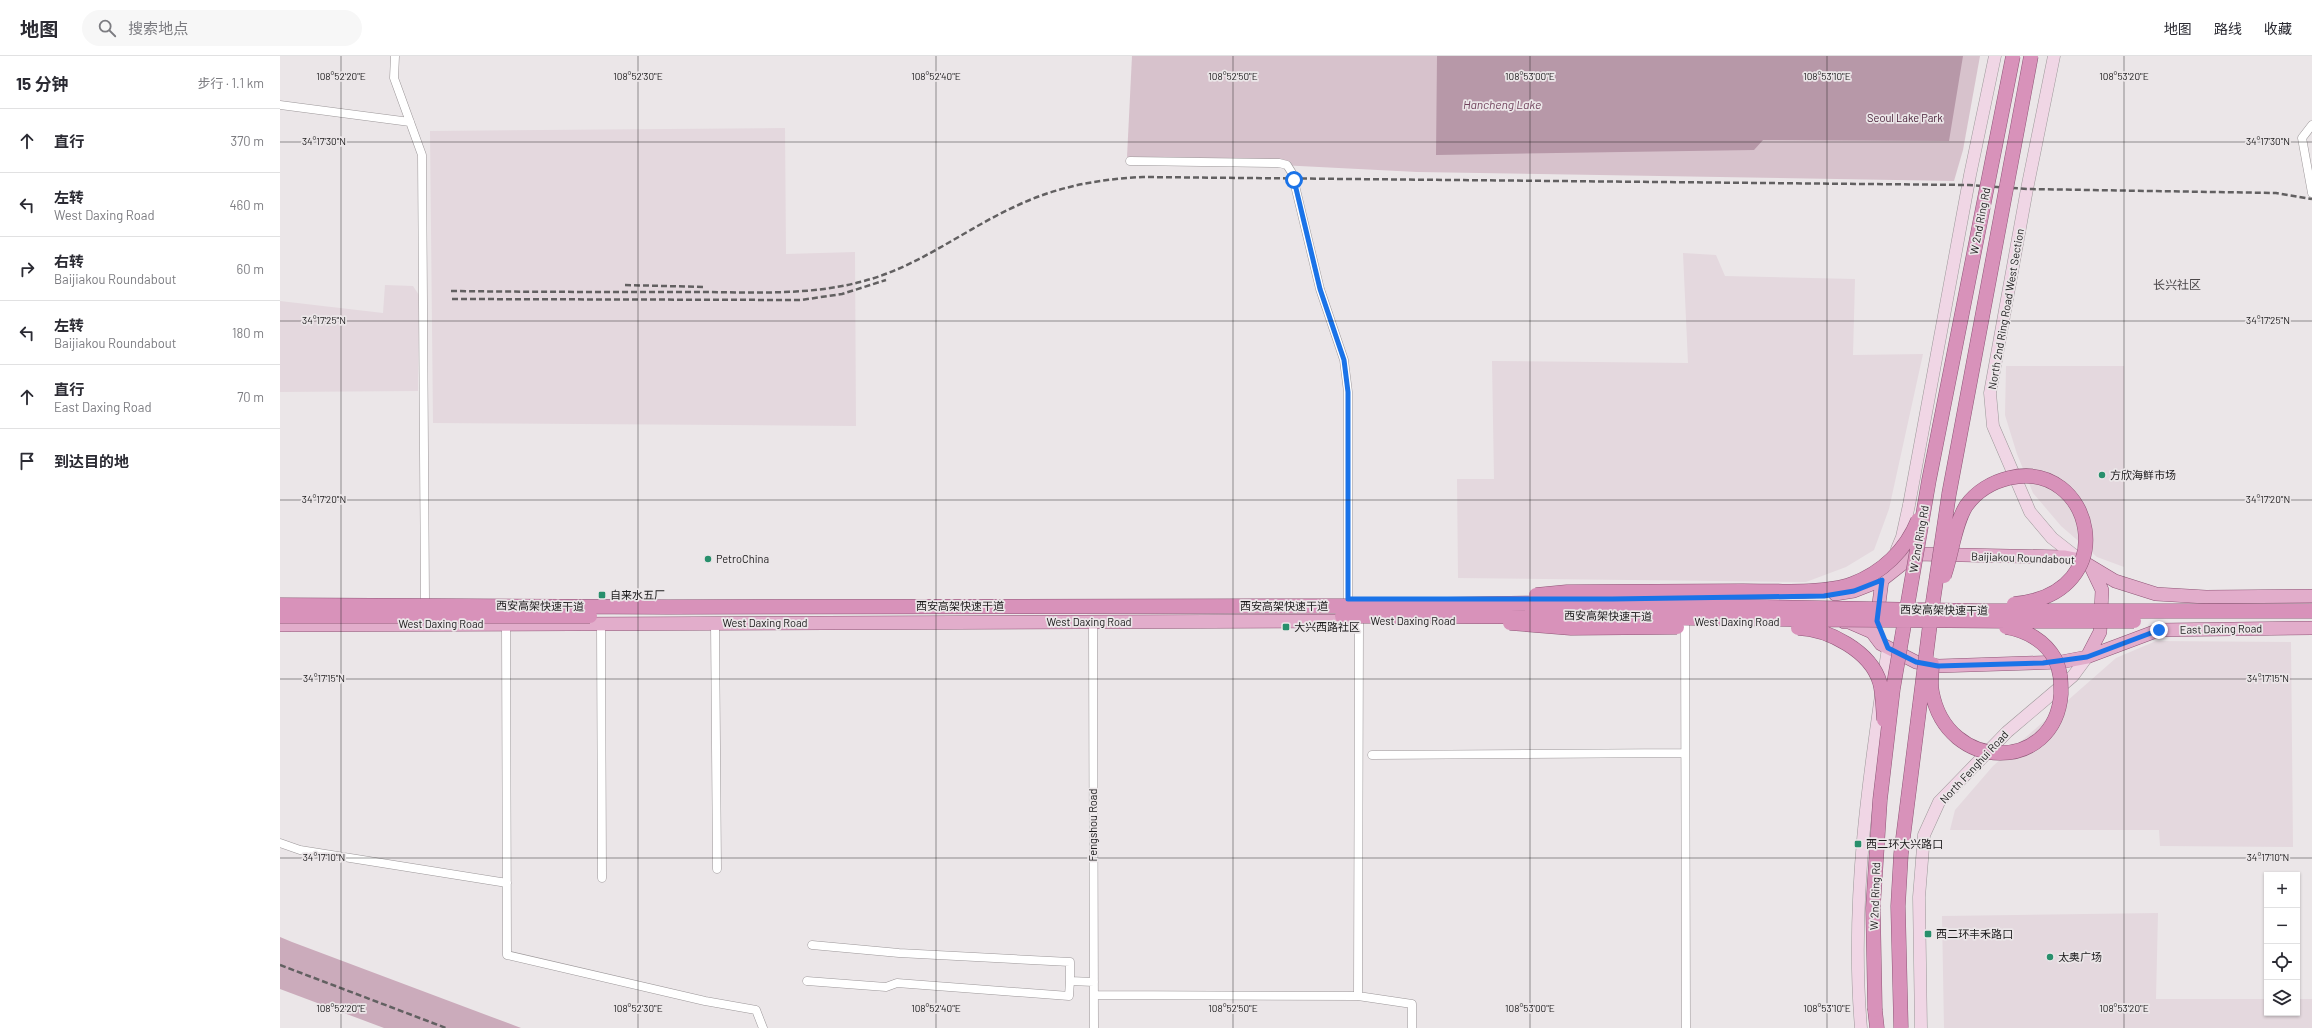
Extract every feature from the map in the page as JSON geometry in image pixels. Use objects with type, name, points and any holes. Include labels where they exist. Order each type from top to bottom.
[{"type":"highway","name":"W 2nd Ring Rd","points":[[1877,1028],[1875,1010],[1873,908],[1880,800],[1893,689],[1929,480],[2013,56]]},
{"type":"highway","name":"W 2nd Ring Rd","points":[[1901,1028],[1898,913],[1901,854],[1932,608],[1949,494],[2031,56]]},
{"type":"highway","points":[[1969,622],[2021,629],[2038,640],[2051,653],[2056,662],[2061,675],[2061,688],[2056,718],[2047,732],[2036,741],[2020,750],[2002,754],[1978,751],[1958,740],[1946,726],[1938,711],[1931,691],[1932,608],[1961,518],[1967,506],[1979,494],[1998,481],[2014,477],[2030,477],[2046,480],[2060,486],[2078,509],[2085,531],[2084,559],[2077,572],[2069,582],[2042,600],[1999,606],[1982,611]]},
{"type":"highway","points":[[1438,609],[1567,592],[1790,591],[1852,584],[1874,574],[1887,565],[1908,540],[1920,514],[1929,480]]},
{"type":"highway","name":"西安高架快速干道","points":[[280,616],[1438,609],[1556,603],[1982,611],[2312,611]]},
{"type":"highway","name":"西安高架快速干道","points":[[280,605],[668,607],[1353,606],[1969,622],[2312,620]]},
{"type":"highway","points":[[1438,609],[1571,628],[1800,628],[1829,634],[1852,647],[1868,663],[1880,682],[1885,732],[1880,800]]},
{"type":"main road","points":[[1861,1028],[1857,922],[1864,820],[1888,648],[1877,621],[1882,580],[1902,537],[1970,175],[1995,56]]},
{"type":"main road","name":"North 2nd Ring Road West Section","points":[[2054,56],[2027,189],[1990,393],[1994,426],[2030,512],[2052,538],[2080,560]]},
{"type":"main road","name":"Baijiakou Roundabout","points":[[1882,580],[1915,554],[2065,557],[2080,560],[2092,569],[2102,590],[2100,632],[2087,657]]},
{"type":"main road","points":[[2092,569],[2115,581],[2156,594],[2206,597],[2312,596]]},
{"type":"main road","name":"West Daxing Road","points":[[280,599],[815,602],[1612,599],[1824,596],[1854,591],[1882,580]]},
{"type":"main road","name":"West Daxing Road","points":[[280,625],[1359,621],[1850,622],[1872,632],[1881,644],[1888,648]]},
{"type":"main road","name":"East Daxing Road","points":[[2087,657],[2159,630],[2312,628]]},
{"type":"main road","points":[[1888,648],[1916,662],[1938,666],[2043,663],[2087,657]]},
{"type":"main road","name":"North Fenghui Road","points":[[1921,1028],[1919,897],[1924,835],[1939,802],[2006,732],[2073,676],[2087,657]]},
{"type":"street","points":[[395,56],[394,78],[422,155],[424,600]]},
{"type":"street","points":[[280,105],[410,122]]},
{"type":"street","points":[[2312,125],[2302,138],[2312,193]]},
{"type":"street","points":[[1130,161],[1279,163],[1287,165],[1292,173],[1320,289],[1344,360],[1347,386],[1348,599]]},
{"type":"street","points":[[1358,996],[1359,621]]},
{"type":"street","points":[[1685,621],[1686,1028]]},
{"type":"street","name":"Fengshou Road","points":[[1093,622],[1094,1028]]},
{"type":"street","points":[[715,623],[717,869]]},
{"type":"street","points":[[506,624],[507,955],[705,1001],[756,1010],[763,1028]]},
{"type":"street","points":[[600,624],[602,878]]},
{"type":"street","points":[[1372,755],[1685,753]]},
{"type":"street","points":[[280,843],[300,850],[507,883]]},
{"type":"street","points":[[807,981],[886,987],[897,983],[1069,996],[1070,962],[899,953],[812,945]]},
{"type":"street","points":[[1070,981],[1094,982]]},
{"type":"street","points":[[1094,995],[1358,996],[1412,1004],[1412,1028]]},
{"type":"shaded area","points":[[785,128],[786,254],[855,252],[856,426],[433,423],[430,131]]},
{"type":"shaded area","points":[[1683,253],[1716,255],[1725,276],[1855,279],[1853,355],[1923,354],[1889,509],[1874,550],[1846,567],[1806,582],[1458,578],[1457,479],[1494,479],[1492,361],[1688,363]]},
{"type":"shaded area","points":[[385,285],[413,286],[419,295],[418,391],[280,392],[280,301],[383,313]]},
{"type":"shaded area","name":"方欣海鲜市场","points":[[2006,366],[2124,366],[2124,567],[2097,557],[2061,526],[2033,493],[2017,454],[2005,415]]},
{"type":"shaded area","points":[[2156,641],[2291,642],[2293,847],[2160,846],[2159,830],[1950,830],[1955,810],[1993,766],[2116,658]]},
{"type":"shaded area","name":"太奥广场","points":[[2158,913],[2156,999],[2264,999],[2264,1016],[2300,1016],[2300,999],[2312,999],[2312,1028],[1944,1028],[1942,916]]},
{"type":"shaded area","points":[[280,937],[521,1028],[384,1028],[280,989]]},
{"type":"green space","name":"Seoul Lake Park","points":[[1132,56],[1980,56],[1963,150],[1954,181],[1417,172],[1127,157]]},
{"type":"water","name":"Hancheng Lake","points":[[1437,56],[1963,56],[1949,141],[1763,140],[1754,150],[1436,155]]},
{"type":"railway","points":[[451,291],[757,293],[799,291],[840,286],[881,276],[901,268],[1014,207],[1045,194],[1093,182],[1143,177],[1969,185],[2027,189],[2276,193],[2312,199]]},
{"type":"railway","points":[[452,299],[801,300],[842,294],[886,280]]},
{"type":"railway","points":[[625,285],[704,287]]},
{"type":"railway","points":[[280,965],[446,1028]]},
{"type":"place","name":"方欣海鲜市场","points":[[2102,475]]},
{"type":"place","name":"PetroChina","points":[[708,559]]},
{"type":"place","name":"自来水五厂","points":[[602,595]]},
{"type":"place","name":"大兴西路社区","points":[[1286,627]]},
{"type":"place","name":"西二环大兴路口","points":[[1858,844]]},
{"type":"place","name":"西二环丰禾路口","points":[[1928,934]]},
{"type":"place","name":"太奥广场","points":[[2050,957]]},
{"type":"district","name":"长兴社区","points":[[2177,285]]},
{"type":"route","points":[[1294,180],[1320,289],[1344,360],[1348,392],[1348,599],[1612,599],[1824,596],[1854,591],[1882,580],[1877,621],[1888,648],[1916,662],[1938,666],[2061,662],[2087,657],[2159,630]]}]
